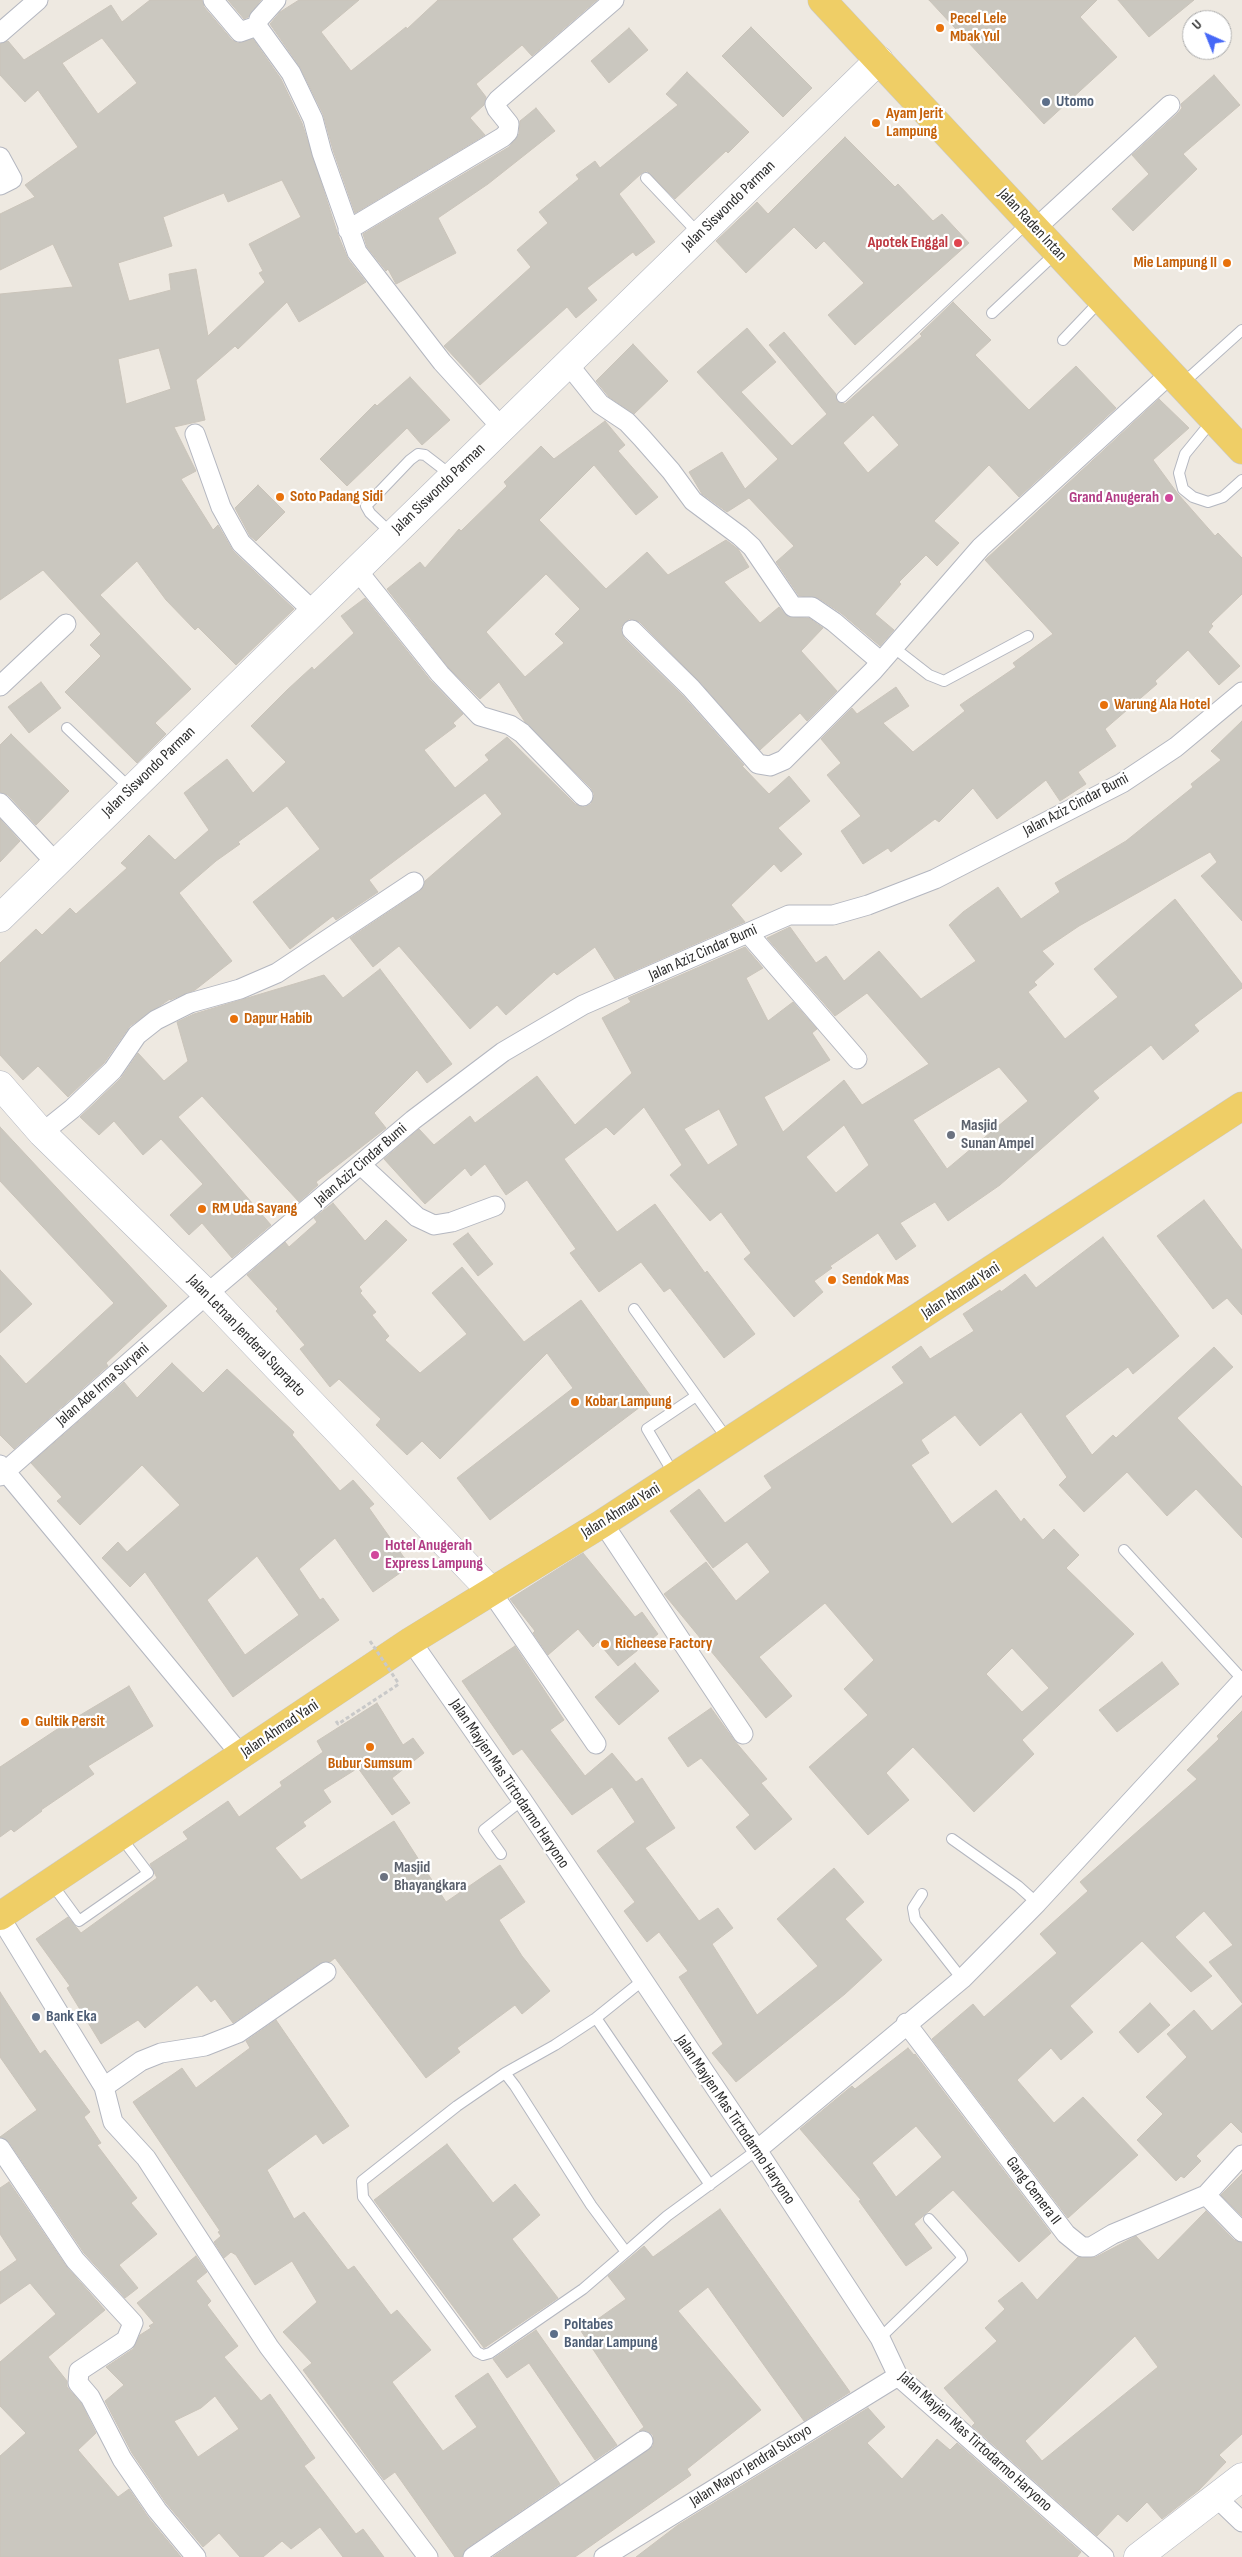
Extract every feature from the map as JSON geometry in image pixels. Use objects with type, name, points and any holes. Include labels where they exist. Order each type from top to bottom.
[{"type":"main road","name":"Jalan Raden Intan","points":[[822,0],[1242,450]]},
{"type":"main road","name":"Jalan Ahmad Yani","points":[[0,1917],[50,1881],[410,1641],[490,1590],[603,1523],[1242,1106]]},
{"type":"street","points":[[0,32],[38,0]]},
{"type":"street","points":[[213,0],[240,32],[257,26]]},
{"type":"street","points":[[257,26],[259,19],[276,0]]},
{"type":"street","points":[[348,230],[503,137],[508,132],[509,124],[497,109],[495,104],[498,100],[614,0]]},
{"type":"street","points":[[257,26],[291,73],[314,119],[322,153],[357,252],[442,362],[502,428]]},
{"type":"street","name":"Jalan Siswondo Parman","points":[[0,918],[878,60]]},
{"type":"street","points":[[1032,225],[1170,105]]},
{"type":"street","points":[[0,157],[12,179],[0,185]]},
{"type":"street","points":[[568,364],[600,404],[627,422],[642,438],[671,471],[693,501],[752,547],[794,607],[812,608],[834,622],[881,662]]},
{"type":"street","points":[[632,630],[691,688],[758,764],[770,766],[784,760],[881,662],[981,547],[1176,379]]},
{"type":"street","points":[[195,434],[221,507],[241,543],[314,612]]},
{"type":"street","points":[[356,570],[440,674],[480,716],[510,725],[522,733],[583,796]]},
{"type":"street","points":[[0,686],[66,624]]},
{"type":"street","name":"Jalan Aziz Cindar Bumi","points":[[207,1294],[429,1108],[503,1052],[540,1030],[583,1005],[789,915],[833,915],[868,905],[935,879],[1122,783],[1176,748],[1242,692]]},
{"type":"street","points":[[0,804],[56,863]]},
{"type":"street","points":[[42,1133],[72,1109],[112,1070],[137,1035],[156,1020],[190,1003],[240,989],[277,973],[414,882]]},
{"type":"street","points":[[748,932],[857,1059]]},
{"type":"street","name":"Jalan Letnan Jenderal Suprapto","points":[[0,1085],[42,1133],[207,1294],[490,1590]]},
{"type":"street","points":[[361,1165],[417,1217],[434,1225],[452,1222],[495,1206]]},
{"type":"street","name":"Jalan Ade Irma Suryani","points":[[2,1471],[207,1294]]},
{"type":"street","points":[[2,1471],[241,1755]]},
{"type":"street","points":[[603,1523],[743,1734]]},
{"type":"street","points":[[490,1590],[596,1744]]},
{"type":"street","name":"Jalan Mayjen Mas Tirtodarmo Haryono","points":[[410,1641],[522,1800],[757,2150],[880,2338],[898,2376],[1104,2557]]},
{"type":"street","points":[[757,2150],[906,2023],[962,1979],[1037,1904],[1242,1680]]},
{"type":"street","points":[[0,1917],[104,2087],[112,2122],[146,2158],[269,2347],[428,2557]]},
{"type":"street","points":[[104,2087],[140,2061],[161,2053],[205,2046],[238,2033],[326,1972]]},
{"type":"street","name":"Gang Cemera II","points":[[906,2023],[1060,2226],[1082,2247],[1091,2247],[1113,2234],[1206,2195]]},
{"type":"street","points":[[0,2148],[76,2260],[133,2323],[126,2340],[79,2372],[78,2383],[90,2396],[122,2459],[157,2510],[196,2557]]},
{"type":"street","points":[[1242,2155],[1206,2195],[1242,2232]]},
{"type":"street","name":"Jalan Mayor Jendral Sutoyo","points":[[604,2557],[898,2376]]},
{"type":"street","points":[[473,2557],[644,2441]]},
{"type":"street","points":[[1138,2557],[1217,2498],[1242,2476]]},
{"type":"street","points":[[1217,2498],[1242,2522]]},
{"type":"lane","points":[[646,178],[700,234]]},
{"type":"lane","points":[[842,397],[1032,225]]},
{"type":"lane","points":[[992,312],[1058,252]]},
{"type":"lane","points":[[1063,340],[1102,300]]},
{"type":"lane","points":[[1176,379],[1242,330]]},
{"type":"lane","points":[[1214,419],[1185,454],[1179,473],[1183,489],[1193,497],[1208,502],[1223,497],[1242,480]]},
{"type":"lane","points":[[392,534],[370,513],[366,506],[410,460],[418,454],[425,455],[452,476]]},
{"type":"lane","points":[[893,647],[929,675],[944,682],[1028,636]]},
{"type":"lane","points":[[67,728],[131,789]]},
{"type":"lane","points":[[634,1309],[729,1441]]},
{"type":"lane","points":[[675,1476],[647,1429],[696,1396]]},
{"type":"lane","points":[[1124,1550],[1242,1680]]},
{"type":"lane","points":[[501,1854],[484,1830],[522,1800]]},
{"type":"lane","points":[[50,1881],[80,1921],[148,1873],[119,1835]]},
{"type":"lane","points":[[952,1839],[1018,1886],[1037,1904]]},
{"type":"lane","points":[[922,1894],[913,1908],[915,1919],[962,1979]]},
{"type":"lane","points":[[642,1981],[596,2018],[555,2045],[505,2073],[457,2106],[362,2181],[364,2196],[477,2352],[483,2355],[490,2353],[583,2289],[668,2216],[757,2150]]},
{"type":"lane","points":[[596,2018],[710,2185]]},
{"type":"lane","points":[[505,2073],[591,2205],[626,2252]]},
{"type":"lane","points":[[880,2338],[962,2259],[960,2254],[929,2219]]},
{"type":"path","points":[[370,1641],[399,1684]]},
{"type":"building","points":[[150,0],[202,0],[204,7],[232,40],[238,43],[253,39],[281,79],[302,123],[338,235],[348,259],[366,282],[299,322],[287,302],[238,349],[235,346],[196,380],[205,420],[174,427],[196,471],[181,479],[213,530],[218,525],[233,551],[294,609],[236,665],[198,627],[195,630],[166,600],[137,561],[100,595],[191,689],[155,723],[166,734],[137,763],[65,692],[101,656],[90,645],[101,634],[43,570],[0,600],[0,294],[73,287],[53,244],[0,270],[0,214],[35,197],[25,185],[78,147],[38,90],[25,102],[0,75],[0,44],[8,41],[24,60],[111,5],[122,22]],"holes":[[[102,38],[137,83],[98,114],[62,63]],[[282,180],[301,217],[249,244],[263,271],[259,273],[265,282],[208,336],[196,269],[169,274],[171,290],[129,301],[118,263],[172,246],[163,217],[224,193],[228,202]],[[159,348],[171,389],[126,404],[118,359]]]},
{"type":"building","points":[[228,0],[261,0],[248,17],[244,19]]},
{"type":"building","points":[[299,0],[359,0],[321,32],[351,71],[406,27],[407,29],[438,0],[597,0],[532,56],[522,45],[476,84],[486,97],[484,105],[470,118],[485,135],[355,213],[333,150],[323,114],[300,67],[270,24],[280,12]]},
{"type":"building","points":[[929,0],[1097,0],[1080,17],[1117,57],[1044,124]]},
{"type":"building","points":[[1118,0],[1194,0],[1149,37]]},
{"type":"building","points":[[751,27],[812,88],[783,117],[722,56]]},
{"type":"building","points":[[629,28],[648,50],[609,83],[591,61]]},
{"type":"building","points":[[687,72],[749,132],[675,199],[647,171],[642,173],[619,194],[655,242],[636,256],[633,252],[587,288],[597,300],[576,318],[567,307],[480,385],[444,346],[531,267],[517,250],[548,223],[539,212],[579,179],[576,175],[595,161],[600,168],[678,105],[666,94]]},
{"type":"building","points":[[1214,75],[1240,105],[1183,154],[1197,169],[1133,231],[1112,209],[1149,174],[1132,155],[1178,113],[1182,108],[1181,104]]},
{"type":"building","points":[[536,108],[555,131],[488,184],[438,218],[456,253],[396,284],[388,269],[386,271],[367,247],[363,234],[509,147],[519,134],[520,121]]},
{"type":"building","points":[[845,137],[895,187],[898,184],[933,221],[942,214],[969,243],[855,345],[828,315],[864,283],[824,241],[816,249],[794,227],[746,273],[716,241],[757,202],[768,214]]},
{"type":"building","points":[[953,302],[991,340],[975,355],[1029,410],[1076,366],[1116,408],[1019,497],[989,465],[934,521],[959,543],[937,566],[926,555],[899,582],[901,584],[875,614],[894,630],[880,646],[841,613],[818,598],[799,596],[776,562],[794,546],[749,498],[727,512],[702,494],[689,472],[722,452],[745,489],[778,459],[697,372],[747,328],[776,362],[741,392],[792,446],[827,414],[769,345],[784,332],[836,394],[837,401],[845,404],[922,336],[920,334]],"holes":[[[873,415],[899,445],[868,473],[843,443]]]},
{"type":"building","points":[[633,344],[668,381],[634,414],[609,397],[596,381]]},
{"type":"building","points":[[410,377],[450,420],[422,445],[407,428],[347,486],[320,459],[375,404],[377,406]]},
{"type":"building","points":[[1159,399],[1189,428],[1153,460],[1178,494],[1215,536],[1218,533],[1242,558],[1242,594],[1211,624],[1213,626],[1208,632],[1240,666],[1219,685],[1188,650],[1155,681],[1157,684],[1105,729],[1116,746],[1078,772],[1086,784],[1060,801],[1046,780],[997,819],[973,788],[939,822],[935,819],[891,852],[888,848],[863,864],[841,831],[861,816],[827,775],[841,763],[821,739],[852,708],[857,714],[896,687],[909,706],[883,723],[913,752],[965,711],[960,705],[1016,667],[1013,663],[1053,634],[985,560]]},
{"type":"building","points":[[605,421],[625,445],[618,451],[658,497],[636,515],[594,465],[539,520],[606,589],[647,552],[668,575],[726,540],[738,549],[749,567],[724,582],[760,623],[779,607],[788,617],[809,618],[823,628],[801,651],[837,691],[807,721],[800,713],[760,750],[699,681],[640,622],[629,619],[621,627],[624,638],[683,696],[744,765],[742,766],[769,794],[789,776],[810,801],[778,828],[802,854],[781,872],[774,864],[731,905],[745,922],[615,979],[595,947],[557,975],[554,972],[506,1015],[497,1005],[470,1029],[399,946],[373,967],[350,938],[420,891],[425,881],[502,814],[485,793],[369,880],[378,892],[336,920],[333,916],[290,949],[253,902],[320,849],[287,806],[238,842],[240,844],[216,861],[179,893],[232,961],[195,990],[170,999],[130,1026],[104,1063],[68,1097],[38,1066],[23,1080],[0,1055],[0,963],[36,929],[42,935],[70,908],[76,914],[127,868],[121,863],[149,835],[175,860],[209,830],[184,793],[227,759],[253,793],[286,762],[251,726],[312,667],[314,670],[354,633],[341,616],[365,598],[431,681],[463,714],[453,723],[456,726],[424,750],[455,788],[489,760],[485,755],[507,737],[575,804],[585,807],[591,804],[594,794],[591,788],[525,722],[499,682],[480,699],[448,667],[387,589],[420,562],[425,568],[459,529],[461,531],[507,486],[504,482],[541,446],[554,459]],"holes":[[[546,574],[580,609],[555,634],[564,643],[525,677],[486,632]]]},
{"type":"building","points":[[258,485],[285,512],[256,541],[250,536],[235,508]]},
{"type":"building","points":[[41,682],[61,708],[29,733],[8,707]]},
{"type":"building","points":[[1242,721],[1242,921],[1201,876],[1217,862],[1210,852],[1079,926],[1042,951],[1054,964],[1034,982],[1037,985],[1028,992],[1065,1039],[1118,997],[1094,969],[1175,899],[1242,984],[1242,988],[1194,1025],[1199,1031],[1163,1060],[1151,1045],[1093,1091],[1099,1098],[1000,1185],[948,1221],[935,1202],[900,1223],[916,1246],[896,1260],[878,1233],[830,1266],[832,1268],[814,1281],[823,1292],[794,1317],[744,1259],[751,1253],[721,1212],[710,1221],[670,1175],[682,1165],[644,1107],[614,1135],[606,1127],[564,1159],[617,1232],[655,1204],[705,1273],[707,1271],[755,1334],[724,1358],[670,1288],[664,1292],[641,1262],[599,1292],[570,1253],[576,1249],[527,1180],[506,1195],[485,1164],[471,1176],[465,1168],[425,1204],[384,1159],[419,1129],[434,1145],[470,1116],[475,1123],[537,1076],[575,1125],[632,1073],[602,1018],[631,1002],[628,998],[745,947],[763,968],[746,978],[768,1021],[793,1002],[817,1029],[812,1033],[830,1060],[764,1097],[783,1132],[844,1080],[862,1105],[929,1064],[867,993],[835,1016],[767,938],[790,927],[816,963],[826,956],[844,981],[879,951],[921,999],[976,961],[949,925],[963,912],[998,887],[1021,919],[1060,892],[1055,883],[1126,841],[1193,787],[1191,784],[1221,760],[1211,751]],"holes":[[[999,1067],[1028,1101],[947,1169],[913,1120]],[[719,1109],[738,1145],[708,1165],[684,1129]],[[844,1125],[869,1165],[836,1193],[806,1157]]]},
{"type":"building","points":[[11,734],[69,791],[36,825],[8,795],[0,792],[0,745]]},
{"type":"building","points":[[0,819],[20,841],[0,862]]},
{"type":"building","points":[[380,969],[452,1064],[427,1083],[417,1070],[374,1113],[386,1128],[316,1182],[318,1185],[299,1202],[202,1096],[178,1117],[271,1225],[232,1258],[202,1223],[189,1235],[170,1215],[203,1184],[161,1139],[143,1155],[114,1121],[99,1135],[80,1117],[121,1078],[138,1053],[164,1081],[188,1061],[177,1022],[194,1014],[324,975],[343,998]]},
{"type":"building","points":[[0,1127],[167,1306],[106,1363],[108,1366],[14,1449],[0,1435],[0,1355],[26,1384],[114,1303],[0,1181]]},
{"type":"building","points":[[1204,1200],[1242,1250],[1242,1315],[1227,1298],[1213,1309],[1157,1236]]},
{"type":"building","points":[[333,1203],[365,1241],[386,1220],[407,1240],[359,1287],[362,1291],[360,1293],[376,1312],[372,1315],[389,1336],[385,1340],[420,1373],[467,1334],[432,1293],[462,1267],[524,1342],[581,1300],[652,1398],[490,1520],[457,1478],[573,1388],[547,1353],[440,1459],[422,1441],[407,1455],[376,1425],[381,1419],[339,1379],[330,1387],[300,1349],[305,1345],[276,1311],[278,1309],[247,1275],[285,1242],[289,1247],[317,1222],[314,1218]]},
{"type":"building","points":[[468,1233],[493,1264],[478,1276],[453,1244]]},
{"type":"building","points":[[1103,1237],[1179,1336],[1133,1374],[1128,1367],[1065,1416],[1092,1455],[1113,1435],[1116,1438],[1214,1347],[1233,1367],[1177,1418],[1242,1487],[1242,1538],[1196,1489],[1167,1516],[1127,1472],[1084,1512],[1059,1485],[1067,1477],[1021,1412],[980,1446],[955,1415],[921,1440],[929,1453],[911,1465],[952,1524],[996,1490],[1021,1522],[1024,1518],[1043,1540],[1054,1529],[1079,1555],[1066,1568],[1134,1634],[1022,1740],[1034,1754],[974,1812],[913,1747],[886,1773],[909,1800],[868,1835],[809,1767],[868,1715],[844,1689],[874,1660],[825,1603],[759,1657],[792,1696],[766,1718],[664,1594],[706,1562],[736,1601],[770,1572],[747,1542],[713,1568],[670,1511],[699,1489],[725,1523],[772,1488],[764,1476],[904,1383],[892,1367],[921,1346],[930,1359],[974,1331],[963,1314],[1000,1290],[1001,1292],[1025,1274],[1036,1288]],"holes":[[[1012,1648],[1049,1688],[1022,1712],[986,1674]]]},
{"type":"building","points":[[0,1270],[32,1304],[0,1333]]},
{"type":"building","points":[[172,1363],[203,1393],[227,1369],[294,1432],[292,1435],[340,1491],[353,1480],[374,1504],[369,1508],[410,1566],[373,1592],[335,1538],[299,1569],[320,1600],[323,1598],[339,1620],[233,1697],[145,1572],[130,1587],[102,1558],[118,1542],[127,1552],[180,1505],[142,1465],[80,1525],[57,1501],[62,1497],[31,1463],[124,1382],[137,1398]],"holes":[[[257,1556],[299,1615],[245,1655],[207,1600]]]},
{"type":"building","points":[[583,1553],[635,1617],[642,1612],[658,1634],[618,1666],[598,1642],[593,1647],[578,1629],[548,1655],[533,1633],[535,1631],[510,1599]]},
{"type":"building","points":[[515,1646],[564,1720],[550,1730],[585,1776],[612,1753],[636,1782],[642,1778],[675,1828],[645,1848],[699,1921],[718,1908],[733,1928],[712,1944],[757,2015],[818,1966],[777,1919],[834,1868],[864,1902],[845,1919],[882,1960],[845,1994],[736,2082],[712,2053],[723,2044],[679,1977],[688,1971],[659,1932],[647,1942],[624,1911],[635,1902],[597,1851],[635,1822],[612,1787],[572,1815],[522,1749],[513,1755],[462,1681]]},
{"type":"building","points":[[1162,1662],[1179,1684],[1117,1732],[1099,1710]]},
{"type":"building","points":[[635,1663],[659,1691],[619,1725],[595,1697]]},
{"type":"building","points":[[129,1686],[153,1726],[88,1766],[94,1774],[41,1810],[14,1832],[11,1829],[0,1837],[0,1767],[62,1726]]},
{"type":"building","points":[[377,1703],[403,1745],[413,1738],[424,1753],[392,1778],[410,1803],[392,1815],[358,1768],[323,1790],[331,1802],[303,1822],[306,1826],[275,1848],[301,1880],[394,1821],[446,1902],[500,1865],[525,1902],[499,1920],[522,1956],[550,1991],[522,2014],[515,2005],[457,2048],[460,2052],[426,2078],[335,1958],[330,1962],[320,1963],[233,2023],[215,1999],[211,2002],[197,1985],[145,2028],[138,2020],[101,2044],[67,1988],[70,1986],[36,1939],[68,1917],[81,1933],[157,1878],[150,1864],[188,1839],[183,1832],[228,1801],[239,1817],[282,1786],[280,1782],[323,1752],[317,1741]]},
{"type":"building","points":[[711,1708],[734,1740],[767,1779],[761,1783],[792,1819],[755,1850],[736,1827],[750,1815],[701,1758],[688,1767],[668,1738]]},
{"type":"building","points":[[1242,1711],[1242,2003],[1209,1962],[1233,1945],[1204,1911],[1175,1937],[1212,1976],[1191,1992],[1142,1941],[1070,2006],[1093,2032],[1061,2060],[1051,2048],[1017,2080],[1054,2123],[1083,2097],[1138,2155],[1068,2218],[932,2039],[973,2004],[984,2017],[1057,1953],[1040,1934],[1088,1891],[1080,1882],[1197,1779],[1187,1770],[1219,1739],[1217,1736]]},
{"type":"building","points":[[0,1992],[40,2054],[45,2050],[90,2112],[84,2117],[101,2143],[97,2145],[137,2198],[131,2203],[157,2234],[119,2265],[138,2288],[125,2298],[84,2253],[9,2142],[0,2137],[37,2110],[0,2057]]},
{"type":"building","points":[[1150,2003],[1170,2025],[1138,2053],[1119,2032]]},
{"type":"building","points":[[1242,2005],[1242,2133],[1231,2122],[1196,2156],[1201,2161],[1184,2178],[1181,2176],[1176,2181],[1137,2140],[1163,2114],[1146,2097],[1187,2057],[1167,2034],[1194,2010],[1212,2031]]},
{"type":"building","points":[[276,2020],[349,2126],[323,2144],[316,2134],[267,2170],[294,2219],[304,2212],[348,2270],[354,2266],[391,2315],[397,2310],[431,2350],[392,2382],[443,2451],[477,2427],[455,2396],[488,2373],[560,2484],[467,2548],[462,2557],[455,2557],[395,2472],[384,2480],[303,2370],[312,2363],[283,2332],[317,2302],[292,2261],[255,2285],[236,2255],[231,2252],[224,2258],[214,2242],[221,2236],[218,2232],[220,2231],[133,2102],[182,2068],[196,2088],[250,2048],[246,2041]]},
{"type":"building","points":[[908,2048],[915,2054],[1051,2233],[1019,2262],[953,2190],[914,2224],[932,2248],[906,2266],[859,2201],[861,2200],[800,2129],[852,2086],[855,2089]],"holes":[[[916,2126],[942,2157],[896,2197],[872,2163]]]},
{"type":"building","points":[[447,2144],[493,2203],[515,2184],[540,2215],[512,2239],[558,2298],[484,2348],[374,2200]]},
{"type":"building","points":[[1242,2174],[1242,2216],[1221,2195]]},
{"type":"building","points":[[9,2182],[66,2266],[105,2310],[48,2357],[67,2381],[67,2387],[81,2403],[96,2433],[78,2450],[118,2497],[129,2489],[148,2517],[181,2557],[0,2557],[0,2456],[26,2433],[0,2406],[0,2362],[56,2314],[30,2283],[0,2304],[0,2272],[17,2260],[0,2234],[0,2188]]},
{"type":"building","points":[[720,2209],[850,2392],[804,2421],[708,2287],[678,2311],[761,2410],[687,2469],[691,2475],[575,2557],[493,2557],[653,2446],[653,2435],[647,2431],[639,2431],[644,2427],[581,2331],[626,2299],[608,2276],[644,2246],[653,2257]]},
{"type":"building","points":[[1206,2211],[1234,2240],[1242,2243],[1242,2434],[1219,2455],[1226,2462],[1199,2490],[1162,2519],[1147,2502],[1127,2522],[1118,2514],[1097,2536],[972,2426],[975,2423],[944,2388],[997,2341],[985,2328],[1005,2309],[998,2301],[1022,2282],[1037,2300],[1078,2257],[1096,2257],[1136,2236],[1158,2260]],"holes":[[[1135,2336],[1158,2367],[1042,2461],[1025,2441]]]},
{"type":"building","points":[[196,2256],[207,2272],[196,2281],[211,2301],[207,2305],[238,2346],[224,2357],[261,2401],[270,2394],[315,2458],[304,2466],[356,2534],[363,2529],[384,2557],[343,2557],[320,2527],[291,2549],[282,2541],[263,2557],[240,2557],[219,2533],[203,2547],[166,2503],[132,2453],[105,2401],[124,2385],[106,2367],[133,2349],[140,2335],[151,2328],[149,2326],[154,2323],[137,2303]],"holes":[[[215,2396],[239,2429],[198,2457],[174,2421],[201,2408]]]},
{"type":"building","points":[[536,2330],[617,2445],[595,2460],[529,2363],[507,2378],[493,2359]]},
{"type":"building","points":[[868,2408],[885,2427],[867,2443],[902,2479],[937,2439],[950,2450],[957,2443],[1081,2552],[1077,2557],[636,2557],[678,2525]]},
{"type":"place","name":"Pecel Lele Mbak Yul","points":[[940,28]]},
{"type":"place","name":"Utomo","points":[[1046,102]]},
{"type":"place","name":"Ayam Jerit Lampung","points":[[876,123]]},
{"type":"place","name":"Apotek Enggal","points":[[958,243]]},
{"type":"place","name":"Mie Lampung II","points":[[1227,263]]},
{"type":"place","name":"Soto Padang Sidi","points":[[280,497]]},
{"type":"place","name":"Grand Anugerah","points":[[1169,498]]},
{"type":"place","name":"Warung Ala Hotel","points":[[1104,705]]},
{"type":"place","name":"Dapur Habib","points":[[234,1019]]},
{"type":"place","name":"Masjid Sunan Ampel","points":[[951,1135]]},
{"type":"place","name":"RM Uda Sayang","points":[[202,1209]]},
{"type":"place","name":"Sendok Mas","points":[[832,1280]]},
{"type":"place","name":"Kobar Lampung","points":[[575,1402]]},
{"type":"place","name":"Hotel Anugerah Express Lampung","points":[[375,1555]]},
{"type":"place","name":"Richeese Factory","points":[[605,1644]]},
{"type":"place","name":"Gultik Persit","points":[[25,1722]]},
{"type":"place","name":"Bubur Sumsum","points":[[370,1747]]},
{"type":"place","name":"Masjid Bhayangkara","points":[[384,1877]]},
{"type":"place","name":"Bank Eka","points":[[36,2017]]},
{"type":"place","name":"Poltabes Bandar Lampung","points":[[554,2334]]}]
